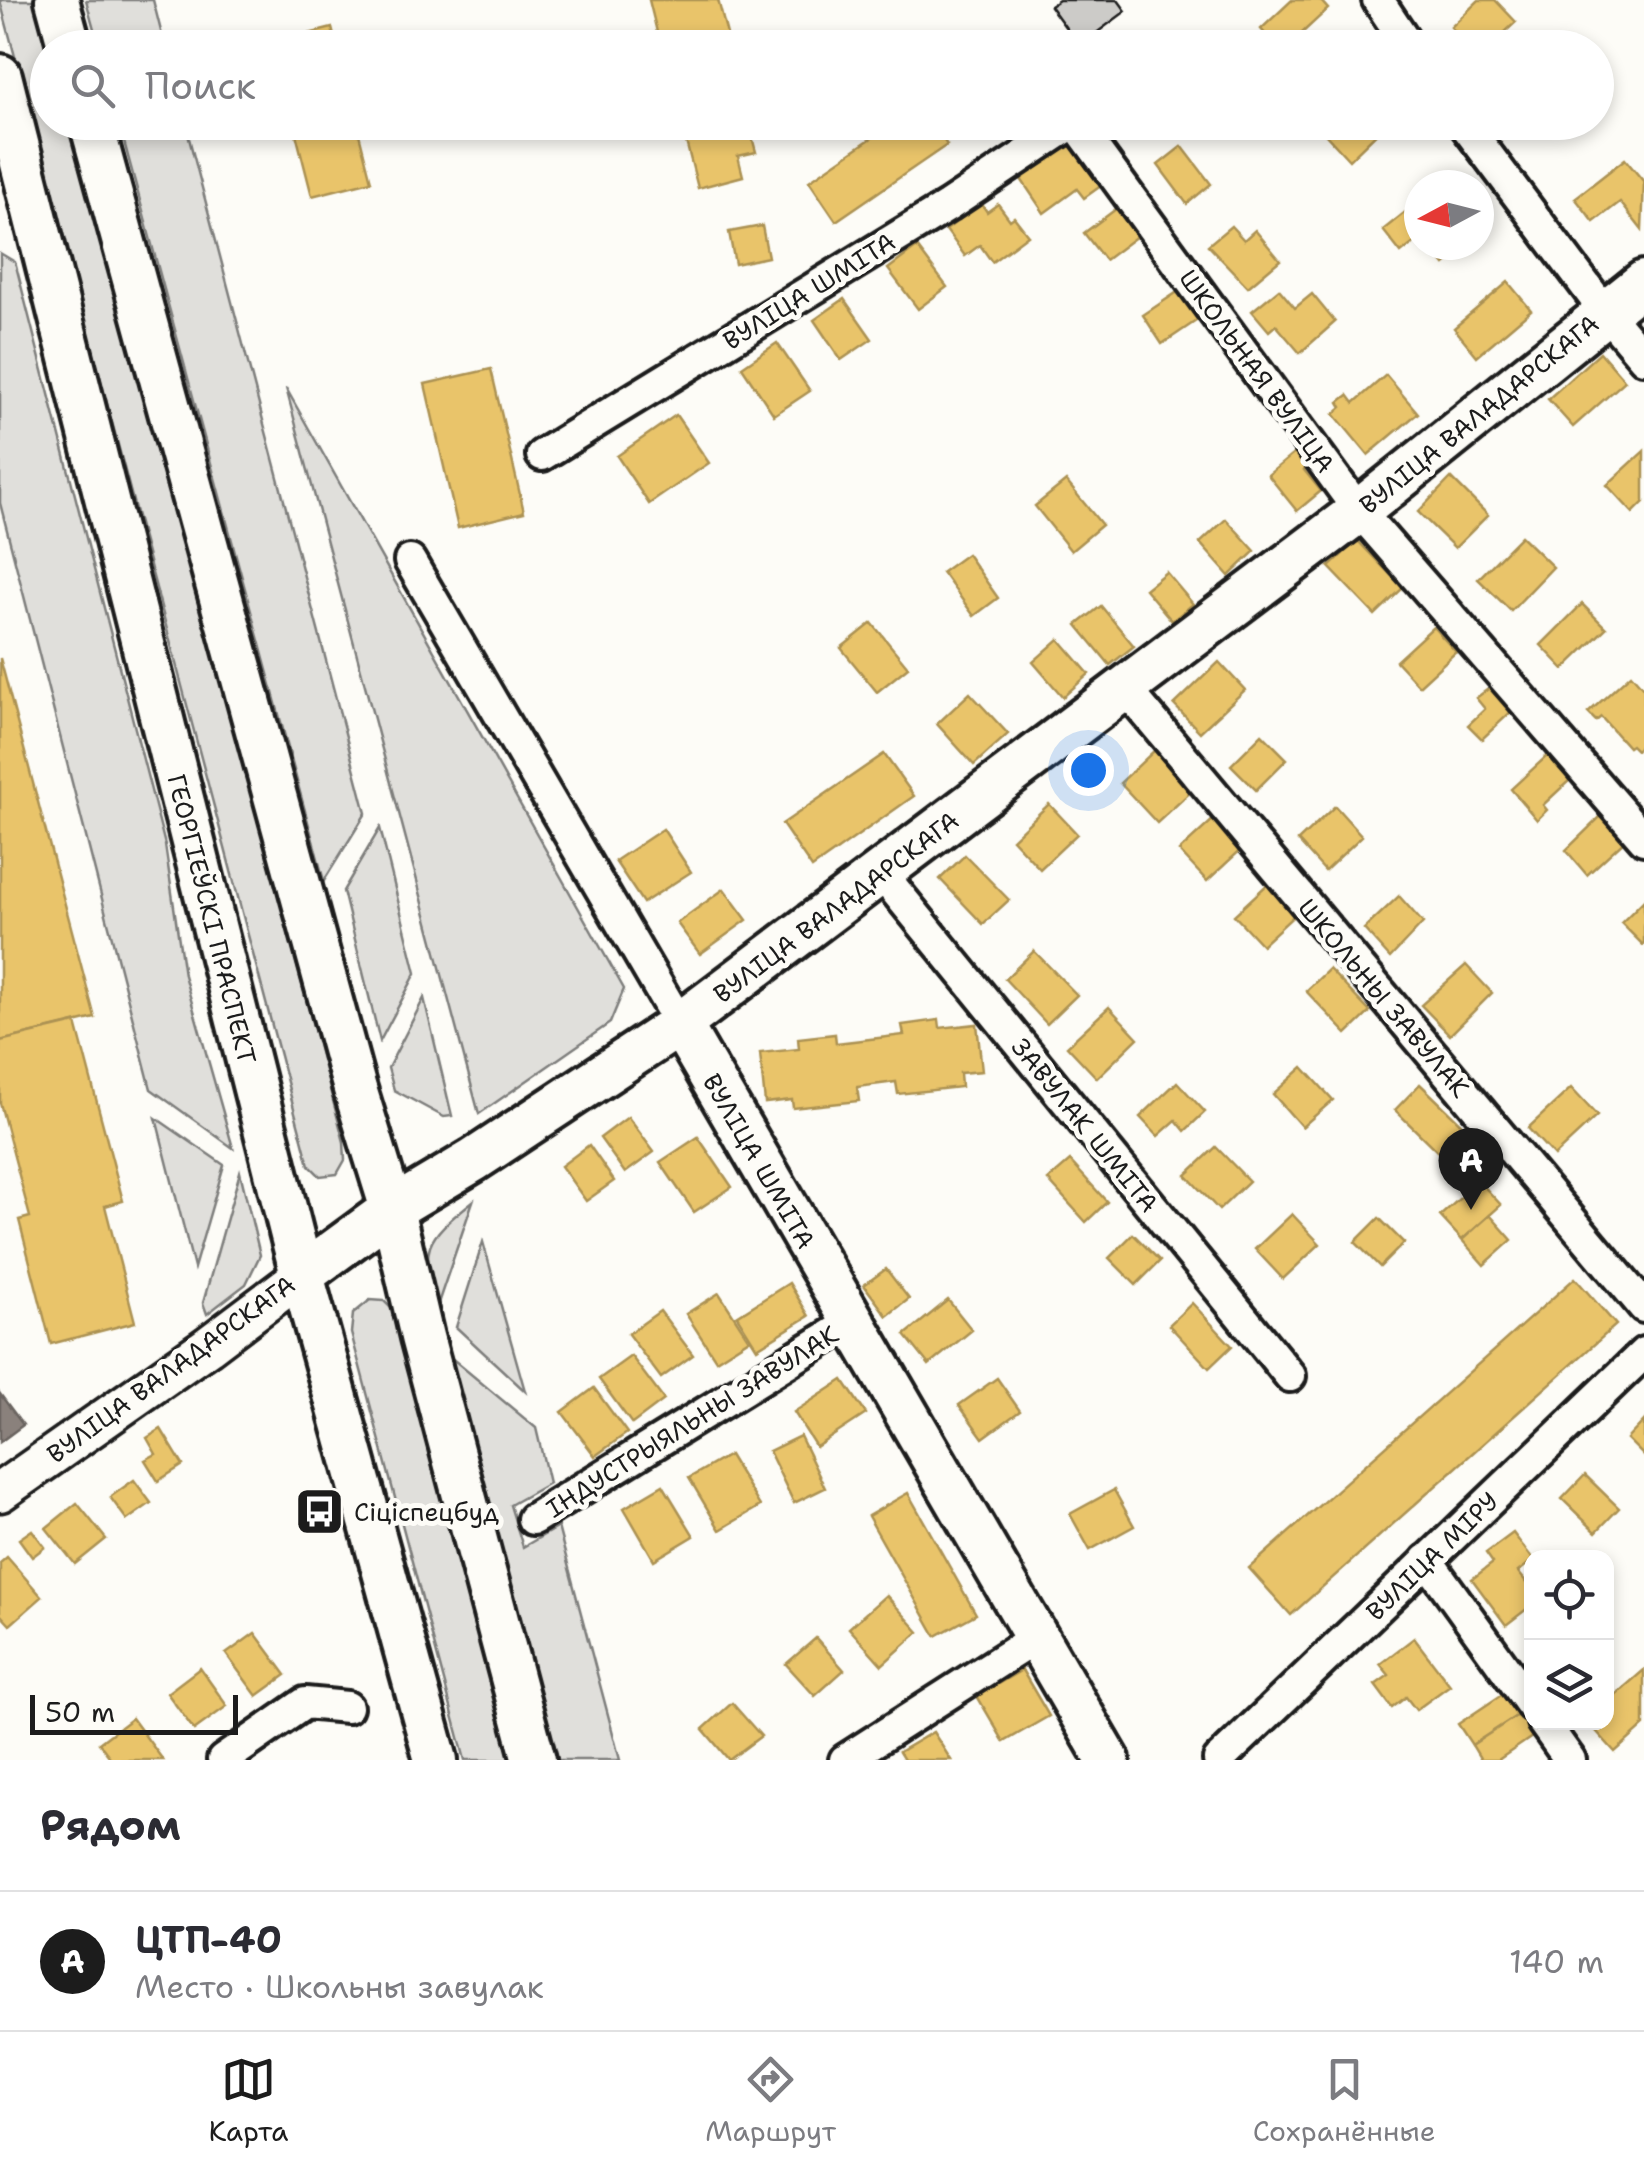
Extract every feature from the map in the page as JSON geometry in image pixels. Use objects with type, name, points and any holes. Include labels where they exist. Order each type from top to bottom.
[{"type":"main road","points":[[57,0],[65,30]]},
{"type":"main road","name":"ГЕОРГІЕЎСКІ ПРАСПЕКТ","points":[[0,76],[302,1275],[436,1760]]},
{"type":"main road","points":[[96,140],[355,1090],[392,1209],[534,1760]]},
{"type":"main road","name":"ВУЛІЦА ВАЛАДАРСКАГА","points":[[302,1275],[392,1209],[474,1160],[680,1024],[1359,512],[1644,282]]},
{"type":"main road","name":"ВУЛІЦА ШМІТА","points":[[680,1024],[1108,1760]]},
{"type":"street","points":[[1390,5],[1402,30]]},
{"type":"street","name":"ВУЛІЦА ШМІТА","points":[[542,455],[948,206],[1047,140]]},
{"type":"street","name":"ШКОЛЬНАЯ ВУЛІЦА","points":[[1087,140],[1359,512],[1644,839]]},
{"type":"street","points":[[1476,140],[1644,358]]},
{"type":"street","name":"ВУЛІЦА ШМІТА","points":[[410,561],[680,1024]]},
{"type":"street","name":"ШКОЛЬНЫ ЗАВУЛАК","points":[[1126,688],[1644,1307]]},
{"type":"street","name":"ЗАВУЛАК ШМІТА","points":[[881,873],[1290,1376]]},
{"type":"street","name":"ВУЛІЦА ВАЛАДАРСКАГА","points":[[0,1492],[302,1275]]},
{"type":"street","name":"ІНДУСТРЫЯЛЬНЫ ЗАВУЛАК","points":[[533,1519],[852,1322]]},
{"type":"street","name":"ВУЛІЦА МІРУ","points":[[1219,1760],[1644,1353]]},
{"type":"street","points":[[1427,1560],[1524,1695]]},
{"type":"street","points":[[845,1760],[1038,1637]]},
{"type":"street","points":[[223,1760],[306,1703],[347,1707]]},
{"type":"street","points":[[1549,1730],[1570,1760]]},
{"type":"shaded area","points":[[0,0],[40,0],[48,30],[30,30],[30,113]]},
{"type":"shaded area","points":[[86,0],[153,0],[161,30],[94,30]]},
{"type":"shaded area","points":[[37,140],[78,140],[344,1142],[345,1160],[337,1174],[320,1176],[309,1165]]},
{"type":"shaded area","points":[[124,140],[189,140],[366,813],[324,881]]},
{"type":"shaded area","points":[[0,253],[15,262],[165,845],[184,975],[233,1148],[151,1089],[0,503]]},
{"type":"shaded area","points":[[286,388],[624,989],[610,1023],[479,1114]]},
{"type":"shaded area","points":[[380,828],[416,973],[380,1041],[343,891]]},
{"type":"shaded area","points":[[424,998],[452,1116],[444,1117],[394,1090],[388,1068]]},
{"type":"shaded area","points":[[156,1118],[224,1165],[194,1268]]},
{"type":"shaded area","points":[[240,1172],[260,1255],[246,1284],[207,1314],[203,1303]]},
{"type":"shaded area","points":[[473,1201],[435,1312],[428,1273],[430,1248],[443,1227]]},
{"type":"shaded area","points":[[483,1242],[525,1391],[456,1327]]},
{"type":"shaded area","points":[[370,1300],[384,1301],[393,1310],[510,1760],[465,1760],[351,1333],[353,1314]]},
{"type":"shaded area","points":[[443,1351],[536,1428],[549,1483],[510,1505],[523,1547],[558,1527],[620,1760],[551,1760]]},
{"type":"building: Жильё","points":[[649,0],[718,0],[726,30],[656,30]]},
{"type":"building: Жильё","points":[[1292,0],[1320,0],[1328,9],[1305,30],[1261,29]]},
{"type":"building: Жильё","points":[[1479,0],[1495,0],[1516,22],[1507,30],[1451,27]]},
{"type":"building: Жильё","points":[[298,140],[361,140],[371,181],[312,196]]},
{"type":"building: Жильё","points":[[686,140],[753,140],[756,152],[738,156],[743,176],[698,188]]},
{"type":"building: Жильё","points":[[869,140],[944,140],[947,145],[836,221],[809,181]]},
{"type":"building: Жильё","points":[[1074,140],[1105,183],[1084,198],[1077,189],[1044,213],[1019,176]]},
{"type":"building: Жильё","points":[[1331,140],[1370,140],[1349,160]]},
{"type":"building: Жильё","points":[[1182,146],[1211,184],[1187,204],[1158,165]]},
{"type":"building: Жильё","points":[[1625,159],[1644,182],[1642,230],[1620,202],[1594,222],[1575,198]]},
{"type":"building: Жильё","points":[[981,203],[987,212],[998,204],[1028,235],[992,262],[980,245],[965,256],[946,230]]},
{"type":"building: Жильё","points":[[1120,206],[1141,233],[1105,260],[1084,233]]},
{"type":"building: Жильё","points":[[1404,213],[1404,251],[1401,253],[1383,230]]},
{"type":"building: Жильё","points":[[762,226],[768,257],[735,264],[729,232]]},
{"type":"building: Жильё","points":[[1231,226],[1244,240],[1255,230],[1280,260],[1248,287],[1208,245]]},
{"type":"building: Жильё","points":[[917,247],[947,287],[918,309],[888,269]]},
{"type":"building: Жильё","points":[[1508,282],[1531,310],[1477,356],[1454,328]]},
{"type":"building: Жильё","points":[[1182,289],[1202,317],[1162,344],[1143,315]]},
{"type":"building: Жильё","points":[[1279,289],[1295,308],[1312,294],[1335,322],[1300,353],[1276,325],[1269,331],[1252,311]]},
{"type":"building: Жильё","points":[[844,299],[872,339],[841,360],[814,320]]},
{"type":"building: Жильё","points":[[777,343],[810,391],[774,415],[742,367]]},
{"type":"building: Жильё","points":[[1600,352],[1625,381],[1573,427],[1548,399]]},
{"type":"building: Жильё","points":[[491,369],[524,512],[458,528],[425,384]]},
{"type":"building: Жильё","points":[[1386,375],[1418,413],[1368,455],[1334,414],[1342,407],[1339,402],[1348,395],[1354,403]]},
{"type":"building: Жильё","points":[[676,415],[709,463],[649,504],[617,456]]},
{"type":"building: Жильё","points":[[1297,451],[1310,466],[1304,470],[1321,491],[1297,511],[1268,475]]},
{"type":"building: Жильё","points":[[1644,451],[1644,502],[1633,513],[1607,485]]},
{"type":"building: Жильё","points":[[1451,478],[1488,515],[1455,548],[1418,512]]},
{"type":"building: Жильё","points":[[1066,481],[1102,525],[1071,551],[1035,506]]},
{"type":"building: Жильё","points":[[1226,519],[1255,551],[1229,576],[1200,543]]},
{"type":"building: Жильё","points":[[1521,536],[1553,567],[1511,611],[1478,579]]},
{"type":"building: Жильё","points":[[1357,540],[1403,588],[1375,615],[1329,567]]},
{"type":"building: Жильё","points":[[967,554],[998,598],[974,616],[942,572]]},
{"type":"building: Жильё","points":[[1166,572],[1193,604],[1172,621],[1145,589]]},
{"type":"building: Жильё","points":[[1582,604],[1606,628],[1564,669],[1541,645]]},
{"type":"building: Жильё","points":[[1101,606],[1134,646],[1110,665],[1077,625]]},
{"type":"building: Жильё","points":[[872,623],[908,667],[877,692],[841,648]]},
{"type":"building: Жильё","points":[[1433,627],[1456,652],[1419,686],[1396,661]]},
{"type":"building: Жильё","points":[[1059,639],[1089,674],[1063,697],[1033,662]]},
{"type":"building: Жильё","points":[[0,658],[95,1018],[0,1041]]},
{"type":"building: Жильё","points":[[1219,662],[1245,690],[1200,732],[1174,705]]},
{"type":"building: Жильё","points":[[1631,674],[1644,689],[1644,743],[1636,750],[1628,747],[1601,717],[1596,721],[1588,713]]},
{"type":"building: Жильё","points":[[1495,684],[1500,690],[1496,693],[1513,710],[1482,739],[1468,725],[1485,709],[1476,698]]},
{"type":"building: Жильё","points":[[970,693],[1008,734],[974,765],[937,724]]},
{"type":"building: Жильё","points":[[1262,734],[1287,759],[1256,790],[1231,765]]},
{"type":"building: Жильё","points":[[1157,748],[1195,788],[1157,823],[1120,783]]},
{"type":"building: Жильё","points":[[884,754],[914,796],[812,868],[782,824]]},
{"type":"building: Жильё","points":[[1548,755],[1571,779],[1543,805],[1547,810],[1537,820],[1511,789]]},
{"type":"building: Жильё","points":[[1049,804],[1077,834],[1040,869],[1012,839]]},
{"type":"building: Жильё","points":[[1335,806],[1362,836],[1325,871],[1298,841]]},
{"type":"building: Жильё","points":[[1602,815],[1625,840],[1587,875],[1566,850]]},
{"type":"building: Жильё","points":[[1216,817],[1244,847],[1207,881],[1179,851]]},
{"type":"building: Жильё","points":[[663,829],[691,872],[643,903],[615,861]]},
{"type":"building: Жильё","points":[[965,855],[1009,900],[983,924],[940,879]]},
{"type":"building: Жильё","points":[[1271,881],[1299,911],[1262,945],[1234,915]]},
{"type":"building: Жильё","points":[[724,889],[747,920],[700,954],[677,923]]},
{"type":"building: Жильё","points":[[1399,896],[1423,923],[1390,958],[1364,929]]},
{"type":"building: Жильё","points":[[1644,900],[1644,944],[1643,945],[1621,923]]},
{"type":"building: Жильё","points":[[1034,951],[1077,995],[1047,1024],[1005,979]]},
{"type":"building: Жильё","points":[[1466,965],[1492,993],[1450,1035],[1421,1005]]},
{"type":"building: Жильё","points":[[1329,969],[1370,1012],[1347,1034],[1306,991]]},
{"type":"building: Жильё","points":[[1109,1007],[1138,1038],[1097,1078],[1067,1046]]},
{"type":"building: Жильё","points":[[939,1020],[940,1028],[977,1024],[982,1071],[960,1073],[961,1087],[898,1094],[896,1082],[857,1087],[859,1101],[793,1108],[792,1100],[765,1103],[760,1053],[799,1049],[798,1038],[835,1034],[836,1043],[904,1035],[902,1025]]},
{"type":"building: Жильё","points":[[76,1023],[123,1201],[105,1206],[135,1322],[51,1344],[19,1220],[30,1217],[0,1103],[0,1041]]},
{"type":"building: Жильё","points":[[1303,1067],[1333,1100],[1302,1127],[1273,1094]]},
{"type":"building: Жильё","points":[[1177,1082],[1205,1112],[1185,1131],[1176,1120],[1158,1136],[1140,1117]]},
{"type":"building: Жильё","points":[[1420,1084],[1471,1133],[1445,1159],[1395,1110]]},
{"type":"building: Жильё","points":[[1571,1088],[1597,1116],[1554,1156],[1528,1128]]},
{"type":"building: Жильё","points":[[628,1117],[654,1152],[625,1173],[600,1138]]},
{"type":"building: Жильё","points":[[698,1137],[732,1187],[694,1212],[660,1162]]},
{"type":"building: Жильё","points":[[589,1145],[614,1181],[586,1201],[561,1166]]},
{"type":"building: Жильё","points":[[1216,1147],[1249,1181],[1219,1210],[1186,1175]]},
{"type":"building: Жильё","points":[[1070,1161],[1107,1202],[1086,1222],[1048,1180]]},
{"type":"building: Жильё","points":[[1479,1181],[1501,1205],[1462,1240],[1440,1216]]},
{"type":"building: Жильё","points":[[1292,1214],[1320,1244],[1283,1279],[1255,1249]]},
{"type":"building: Жильё","points":[[1490,1215],[1512,1240],[1484,1265],[1462,1240]]},
{"type":"building: Жильё","points":[[1379,1218],[1404,1243],[1380,1267],[1355,1242]]},
{"type":"building: Жильё","points":[[1133,1234],[1160,1261],[1136,1285],[1109,1258]]},
{"type":"building: Жильё","points":[[886,1269],[909,1299],[887,1316],[864,1285]]},
{"type":"building: Жильё","points":[[1575,1278],[1616,1325],[1291,1615],[1249,1568]]},
{"type":"building: Жильё","points":[[789,1283],[809,1316],[757,1348],[737,1316]]},
{"type":"building: Жильё","points":[[719,1293],[749,1339],[716,1360],[686,1314]]},
{"type":"building: Жильё","points":[[948,1300],[972,1330],[929,1365],[905,1335]]},
{"type":"building: Жильё","points":[[1192,1303],[1232,1346],[1209,1368],[1169,1325]]},
{"type":"building: Жильё","points":[[660,1311],[693,1355],[661,1378],[628,1334]]},
{"type":"building: Жильё","points":[[631,1356],[664,1400],[632,1424],[599,1379]]},
{"type":"building: Жильё","points":[[997,1378],[1020,1411],[983,1438],[959,1405]]},
{"type":"building: Жильё","points":[[843,1380],[866,1414],[816,1447],[794,1412]]},
{"type":"building: Жильё","points":[[594,1388],[627,1433],[595,1456],[562,1412]]},
{"type":"building: Жильё","points":[[1644,1421],[1644,1456],[1627,1439]]},
{"type":"building: Жильё","points":[[161,1429],[183,1465],[158,1481],[145,1460],[156,1454],[147,1438]]},
{"type":"building: Жильё","points":[[800,1436],[825,1488],[794,1503],[769,1451]]},
{"type":"building: Жильё","points":[[729,1455],[760,1506],[720,1530],[689,1478]]},
{"type":"building: Жильё","points":[[1585,1475],[1619,1508],[1596,1532],[1562,1499]]},
{"type":"building: Жильё","points":[[134,1480],[151,1503],[127,1520],[110,1497]]},
{"type":"building: Жильё","points":[[663,1485],[694,1536],[654,1560],[624,1508]]},
{"type":"building: Жильё","points":[[1114,1490],[1134,1526],[1090,1550],[1070,1514]]},
{"type":"building: Жильё","points":[[908,1493],[976,1614],[936,1636],[868,1516]]},
{"type":"building: Жильё","points":[[77,1503],[106,1539],[75,1564],[46,1528]]},
{"type":"building: Жильё","points":[[32,1530],[45,1547],[32,1557],[19,1539]]},
{"type":"building: Жильё","points":[[1513,1533],[1526,1550],[1524,1567],[1518,1572],[1524,1579],[1524,1611],[1506,1625],[1472,1579],[1493,1563],[1486,1553]]},
{"type":"building: Жильё","points":[[7,1557],[42,1597],[10,1625],[0,1614],[0,1563]]},
{"type":"building: Жильё","points":[[886,1595],[919,1632],[882,1665],[849,1628]]},
{"type":"building: Жильё","points":[[255,1633],[286,1675],[257,1696],[226,1654]]},
{"type":"building: Жильё","points":[[816,1638],[844,1670],[815,1696],[786,1664]]},
{"type":"building: Жильё","points":[[1414,1638],[1450,1685],[1416,1710],[1406,1697],[1392,1708],[1375,1685],[1389,1675],[1380,1664]]},
{"type":"building: Жильё","points":[[200,1668],[227,1706],[194,1730],[167,1693]]},
{"type":"building: Жильё","points":[[1022,1670],[1049,1716],[1004,1742],[977,1696]]},
{"type":"building: Жильё","points":[[1644,1670],[1644,1726],[1615,1752],[1595,1730],[1614,1730],[1614,1696]]},
{"type":"building: Жильё","points":[[1506,1692],[1521,1713],[1472,1745],[1458,1724]]},
{"type":"building: Жильё","points":[[732,1703],[761,1736],[729,1760],[703,1729]]},
{"type":"building: Жильё","points":[[1521,1713],[1524,1730],[1532,1730],[1535,1735],[1498,1760],[1481,1760],[1472,1745]]},
{"type":"building: Жильё","points":[[132,1718],[163,1760],[112,1760],[99,1743]]},
{"type":"building: Жильё","points":[[933,1732],[951,1760],[904,1760],[899,1752]]},
{"type":"building: Промзона","points":[[0,1394],[23,1425],[0,1442]]},
{"type":"building: Прочее","points":[[1059,0],[1118,0],[1126,11],[1100,30],[1067,30],[1050,6]]},
{"type":"place","name":"ЦТП-40","points":[[1471,1210]]},
{"type":"place","name":"Сіціспецбуд","points":[[319,1512]]}]
